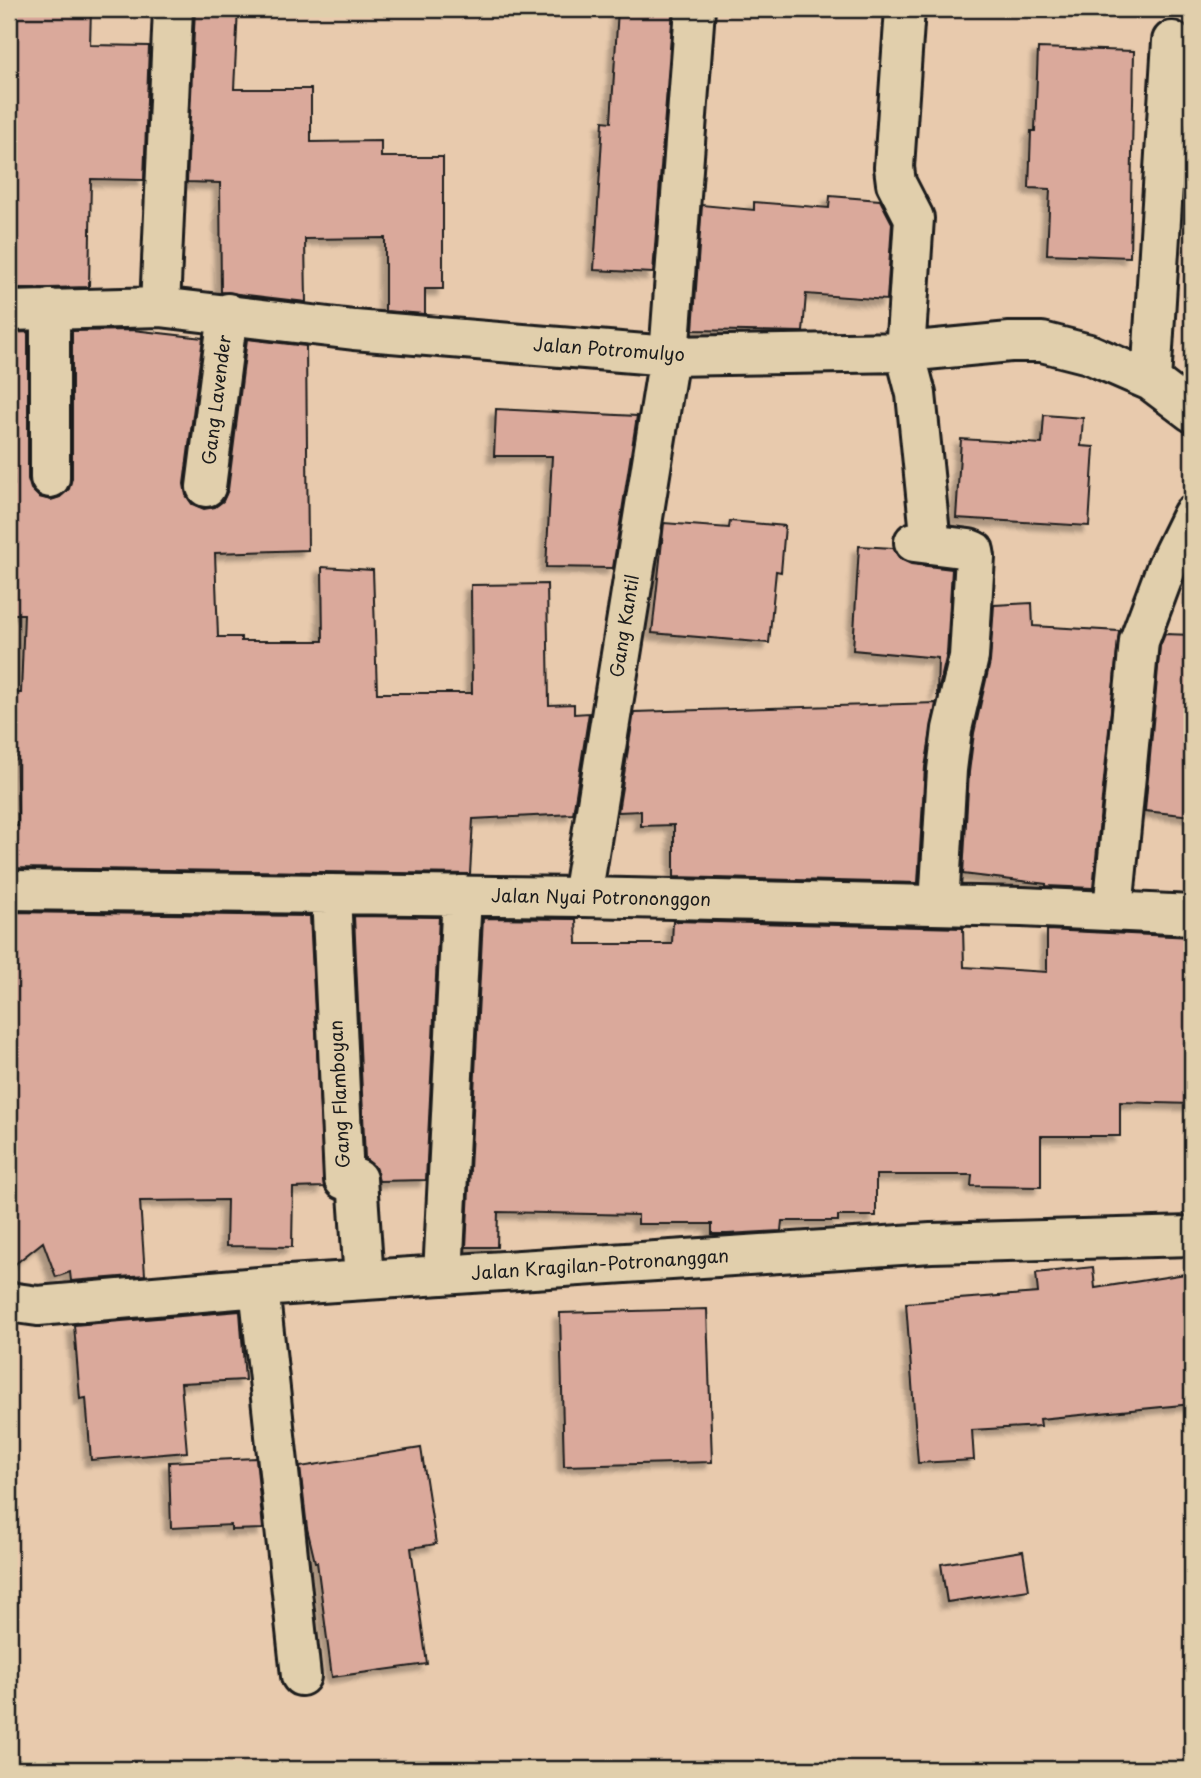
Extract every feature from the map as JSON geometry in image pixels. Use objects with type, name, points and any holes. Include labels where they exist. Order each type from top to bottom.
[{"type":"street","points":[[160,307],[173,9]]},
{"type":"street","name":"Gang Kantil","points":[[582,897],[669,356],[695,9]]},
{"type":"street","points":[[905,9],[894,167],[896,183],[911,211],[915,229],[905,352],[915,394],[923,543],[969,548],[974,551],[975,557],[969,657],[954,719],[947,770],[939,905]]},
{"type":"street","points":[[1151,381],[1172,41]]},
{"type":"street","name":"Jalan Potromulyo","points":[[9,311],[160,307],[354,330],[669,356],[905,352],[1010,342],[1042,342],[1089,354],[1151,381],[1192,412]]},
{"type":"street","points":[[50,309],[50,478]]},
{"type":"street","name":"Gang Lavender","points":[[206,487],[228,313]]},
{"type":"street","points":[[1113,911],[1139,641],[1167,566],[1192,515]]},
{"type":"street","name":"Jalan Nyai Potrononggon","points":[[9,890],[582,897],[939,905],[1192,915]]},
{"type":"street","name":"Gang Flamboyan","points":[[331,894],[344,1180],[357,1179],[364,1280]]},
{"type":"street","points":[[443,1275],[462,895]]},
{"type":"street","name":"Jalan Kragilan-Potronanggan","points":[[9,1302],[38,1306],[259,1287],[930,1243],[1192,1236]]},
{"type":"street","points":[[259,1287],[301,1676]]},
{"type":"building","points":[[9,9],[91,9],[90,45],[149,46],[144,180],[91,179],[89,287],[9,289]]},
{"type":"building","points":[[195,9],[238,9],[234,89],[311,89],[311,142],[381,141],[381,157],[443,157],[443,289],[425,289],[425,314],[385,311],[385,238],[305,239],[306,302],[221,292],[220,183],[187,182]]},
{"type":"building","points":[[618,9],[673,9],[653,273],[594,270],[603,121],[611,122]]},
{"type":"building","points":[[1038,48],[1134,51],[1130,257],[1047,254],[1050,189],[1029,188],[1031,131],[1035,131]]},
{"type":"building","points":[[830,196],[880,200],[892,223],[887,300],[806,294],[803,332],[693,330],[702,205],[754,210],[754,202],[829,208]]},
{"type":"building","points":[[133,330],[203,338],[184,484],[186,495],[192,504],[204,509],[215,507],[223,501],[228,490],[247,339],[306,346],[308,550],[215,553],[218,637],[241,637],[241,641],[323,641],[322,567],[373,570],[377,693],[472,693],[471,585],[547,584],[549,705],[574,704],[574,714],[589,713],[573,814],[473,819],[470,874],[13,868],[12,826],[18,826],[15,693],[21,693],[24,614],[9,614],[9,485],[14,485],[9,333],[28,332],[28,479],[31,489],[39,497],[51,500],[60,497],[69,489],[72,478],[72,331]]},
{"type":"building","points":[[496,409],[637,416],[613,568],[546,567],[552,456],[494,456]]},
{"type":"building","points":[[1044,415],[1083,418],[1081,446],[1094,447],[1089,526],[956,518],[961,439],[1042,444]]},
{"type":"building","points":[[730,521],[785,526],[781,572],[776,571],[769,643],[652,633],[664,523],[729,528]]},
{"type":"building","points":[[859,546],[893,548],[900,559],[911,564],[952,569],[947,654],[937,696],[938,658],[853,650]]},
{"type":"building","points":[[1032,603],[1033,626],[1119,631],[1093,888],[1046,886],[963,874],[969,772],[974,733],[990,662],[994,605]]},
{"type":"building","points":[[1165,634],[1192,635],[1192,816],[1145,811],[1160,646]]},
{"type":"building","points":[[936,703],[925,767],[918,883],[674,877],[674,825],[641,826],[641,811],[618,812],[634,712]]},
{"type":"building","points":[[9,912],[310,916],[324,1187],[293,1188],[292,1247],[226,1246],[227,1200],[140,1201],[145,1275],[71,1281],[70,1272],[56,1277],[43,1242],[9,1269]]},
{"type":"building","points":[[354,916],[439,917],[426,1180],[379,1181],[375,1167],[365,1159]]},
{"type":"building","points":[[483,918],[576,919],[577,944],[672,944],[673,921],[963,928],[964,967],[1047,972],[1047,930],[1192,937],[1192,1104],[1120,1102],[1120,1136],[1041,1136],[1041,1187],[971,1186],[972,1175],[876,1175],[876,1216],[838,1216],[838,1221],[782,1221],[781,1231],[727,1234],[712,1234],[712,1224],[638,1224],[638,1215],[498,1212],[497,1247],[466,1247]]},
{"type":"building","points":[[1093,1267],[1095,1288],[1192,1273],[1192,1404],[1040,1419],[1041,1426],[972,1430],[974,1460],[918,1463],[906,1303],[1038,1293],[1036,1273]]},
{"type":"building","points":[[707,1309],[712,1462],[564,1466],[560,1313]]},
{"type":"building","points":[[240,1311],[245,1380],[181,1383],[187,1452],[91,1460],[86,1398],[80,1399],[74,1325]]},
{"type":"building","points":[[421,1448],[436,1544],[411,1548],[427,1664],[332,1677],[317,1562],[307,1528],[300,1467]]},
{"type":"building","points":[[256,1458],[263,1529],[231,1530],[231,1525],[171,1528],[169,1462]]},
{"type":"building","points":[[1023,1551],[1029,1590],[947,1602],[941,1564]]}]
